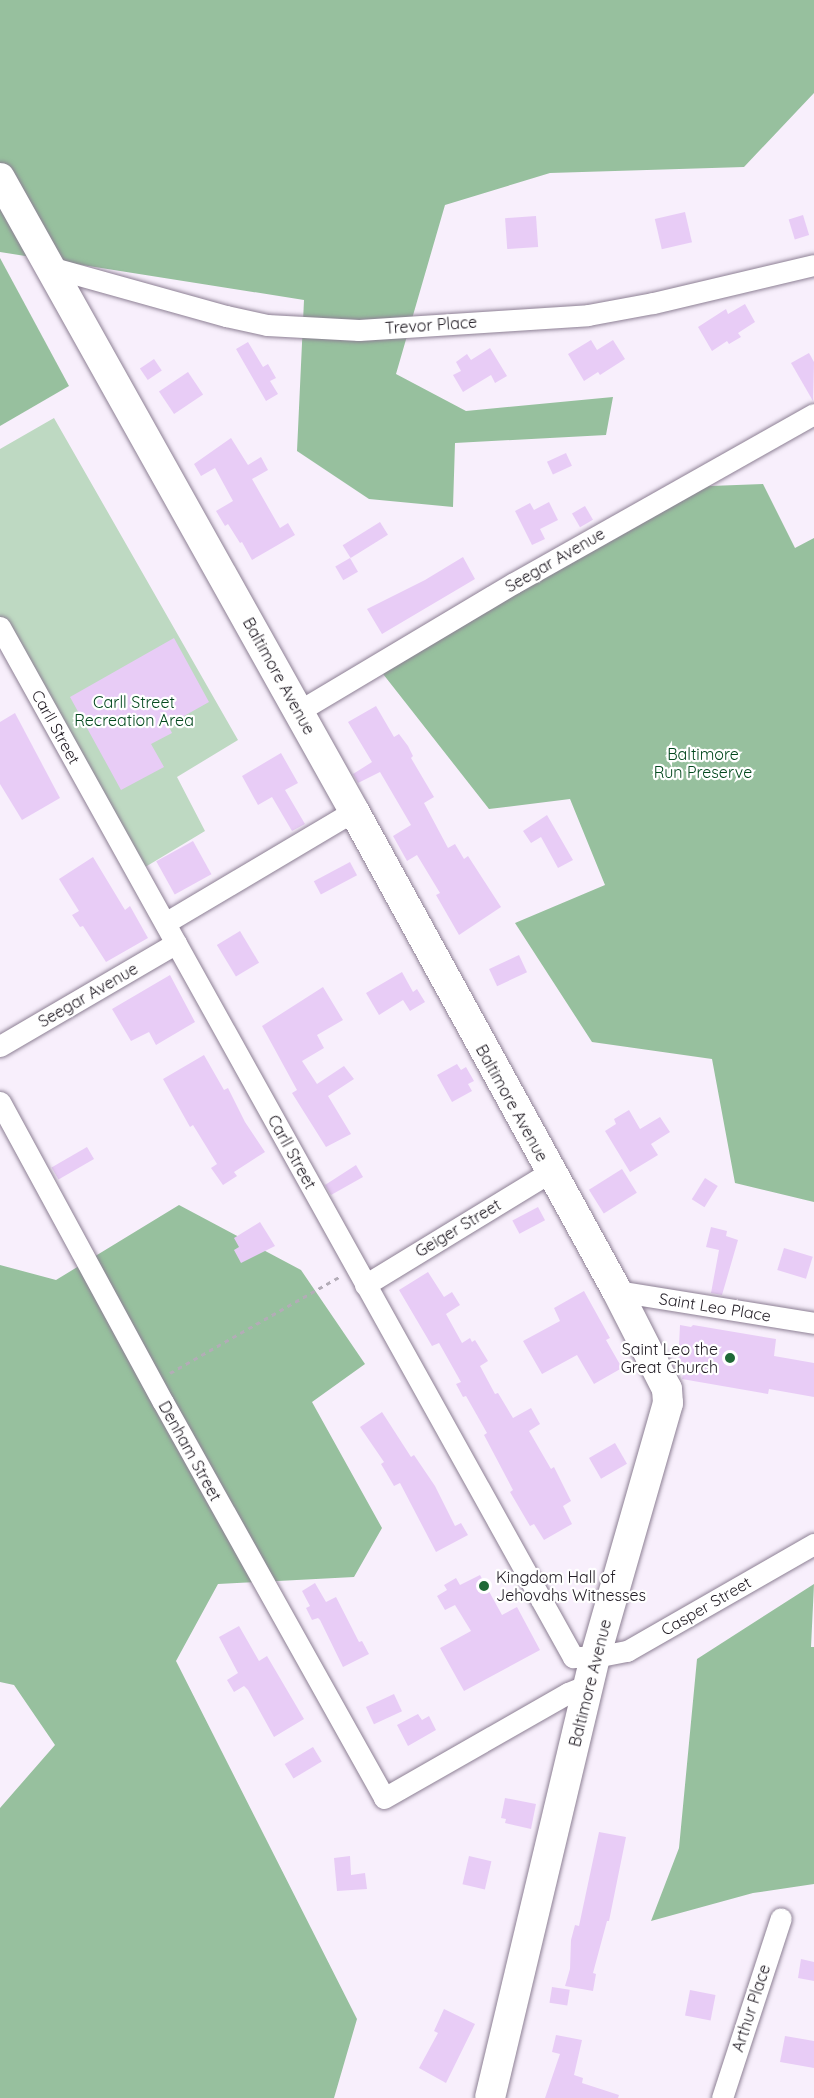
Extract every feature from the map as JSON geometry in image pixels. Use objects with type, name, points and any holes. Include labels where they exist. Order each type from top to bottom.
[{"type":"street","name":"Baltimore Avenue","points":[[0,178],[299,711],[617,1291],[667,1389],[668,1403],[591,1671],[490,2098]]},
{"type":"street","name":"Trevor Place","points":[[50,267],[236,318],[317,330],[359,330],[588,315],[653,303],[814,265]]},
{"type":"street","name":"Seegar Avenue","points":[[299,711],[514,583],[814,414]]},
{"type":"street","name":"Carll Street","points":[[0,627],[573,1657],[591,1671]]},
{"type":"street","points":[[165,924],[354,811]]},
{"type":"street","name":"Seegar Avenue","points":[[0,1046],[176,943]]},
{"type":"street","name":"Denham Street","points":[[0,1102],[384,1798]]},
{"type":"street","name":"Geiger Street","points":[[361,1276],[550,1172]]},
{"type":"street","name":"Saint Leo Place","points":[[617,1291],[814,1323]]},
{"type":"street","name":"Casper Street","points":[[384,1798],[568,1693],[591,1671],[814,1544]]},
{"type":"street","name":"Arthur Place","points":[[722,2098],[781,1918]]},
{"type":"path","points":[[153,1383],[361,1276]]},
{"type":"green space","points":[[0,0],[814,0],[814,93],[744,167],[550,173],[445,205],[396,374],[466,411],[613,397],[606,435],[455,443],[453,507],[369,499],[297,451],[304,300],[0,252]]},
{"type":"green space","points":[[0,258],[69,386],[0,426]]},
{"type":"green space","name":"Carll Street Recreation Area","points":[[54,418],[238,740],[177,777],[205,831],[137,872],[0,627],[0,449]]},
{"type":"green space","name":"Baltimore Run Preserve","points":[[763,484],[795,548],[814,538],[814,1202],[735,1183],[712,1059],[592,1042],[515,923],[605,885],[570,799],[489,809],[376,665],[684,487]]},
{"type":"green space","points":[[179,1205],[301,1270],[365,1364],[312,1402],[382,1528],[354,1577],[218,1584],[176,1661],[357,2019],[334,2098],[0,2098],[0,1808],[55,1745],[14,1685],[0,1682],[0,1265],[56,1280]]},
{"type":"green space","points":[[814,1584],[811,1647],[814,1647],[814,1884],[753,1893],[651,1921],[679,1848],[697,1659]]},
{"type":"building","points":[[685,212],[692,242],[662,249],[655,219]]},
{"type":"building","points":[[803,215],[809,235],[795,239],[789,219]]},
{"type":"building","points":[[536,216],[538,247],[507,249],[505,218]]},
{"type":"building","points":[[745,304],[755,322],[738,333],[741,337],[729,344],[727,341],[712,351],[698,327],[726,309],[728,314]]},
{"type":"building","points":[[591,340],[597,350],[613,340],[625,359],[600,375],[598,372],[584,381],[568,354]]},
{"type":"building","points":[[248,342],[263,367],[268,364],[276,378],[270,381],[278,394],[266,401],[236,349]]},
{"type":"building","points":[[490,348],[507,376],[495,383],[491,375],[463,392],[453,375],[461,371],[456,362],[467,354],[471,360]]},
{"type":"building","points":[[809,353],[814,362],[813,401],[791,363]]},
{"type":"building","points":[[154,359],[162,371],[148,380],[140,369]]},
{"type":"building","points":[[188,372],[203,394],[174,414],[159,392]]},
{"type":"building","points":[[231,438],[248,465],[261,457],[268,470],[252,479],[280,528],[288,523],[295,535],[252,560],[242,542],[240,543],[228,524],[225,526],[216,511],[233,501],[215,468],[201,476],[194,464]]},
{"type":"building","points":[[566,453],[572,466],[553,475],[547,462]]},
{"type":"building","points":[[549,502],[558,520],[540,529],[545,539],[532,545],[515,511],[530,503],[534,510]]},
{"type":"building","points":[[585,506],[593,520],[580,527],[572,514]]},
{"type":"building","points":[[380,522],[388,535],[351,558],[343,545]]},
{"type":"building","points":[[463,557],[475,579],[382,634],[367,609],[425,580]]},
{"type":"building","points":[[350,558],[358,572],[343,580],[335,566]]},
{"type":"building","points":[[174,638],[209,702],[168,725],[172,733],[151,744],[164,767],[121,790],[70,697]]},
{"type":"building","points":[[376,706],[394,737],[399,734],[408,746],[413,756],[411,758],[434,797],[424,803],[448,848],[455,844],[464,859],[468,856],[501,907],[459,935],[436,895],[440,893],[417,855],[407,861],[393,836],[411,825],[380,772],[358,783],[353,774],[372,762],[348,722]]},
{"type":"building","points":[[15,713],[60,798],[22,820],[0,784],[0,722]]},
{"type":"building","points":[[281,753],[298,783],[285,790],[305,824],[292,831],[272,797],[258,805],[242,776]]},
{"type":"building","points":[[547,815],[573,860],[558,868],[541,837],[531,843],[523,831]]},
{"type":"building","points":[[193,841],[211,874],[175,895],[156,861]]},
{"type":"building","points":[[93,857],[125,910],[130,906],[148,938],[106,962],[83,926],[80,927],[72,915],[79,911],[59,879]]},
{"type":"building","points":[[350,862],[357,875],[321,894],[314,881]]},
{"type":"building","points":[[240,931],[259,963],[236,977],[217,945]]},
{"type":"building","points":[[519,955],[527,972],[497,986],[489,969]]},
{"type":"building","points":[[402,972],[413,992],[417,989],[425,1002],[410,1011],[403,1000],[379,1015],[366,993]]},
{"type":"building","points":[[170,975],[195,1022],[156,1045],[149,1032],[131,1041],[112,1009]]},
{"type":"building","points":[[323,987],[343,1020],[317,1035],[324,1048],[302,1061],[317,1084],[344,1066],[354,1079],[328,1096],[351,1134],[326,1147],[292,1093],[297,1090],[262,1026]]},
{"type":"building","points":[[204,1055],[224,1090],[228,1088],[245,1122],[265,1152],[234,1172],[237,1176],[223,1185],[211,1168],[217,1164],[193,1125],[190,1127],[163,1079]]},
{"type":"building","points":[[457,1064],[461,1070],[466,1067],[474,1081],[468,1084],[472,1091],[452,1102],[437,1075]]},
{"type":"building","points":[[629,1110],[640,1129],[660,1117],[670,1132],[651,1144],[658,1155],[630,1172],[605,1131],[616,1124],[614,1119]]},
{"type":"building","points":[[87,1147],[94,1159],[58,1180],[51,1168]]},
{"type":"building","points":[[356,1165],[363,1177],[331,1195],[325,1185]]},
{"type":"building","points":[[622,1169],[637,1193],[604,1213],[589,1190]]},
{"type":"building","points":[[705,1178],[718,1186],[704,1207],[692,1199]]},
{"type":"building","points":[[538,1207],[545,1220],[519,1234],[512,1221]]},
{"type":"building","points":[[260,1222],[275,1246],[241,1263],[234,1250],[239,1247],[234,1238]]},
{"type":"building","points":[[711,1227],[727,1231],[726,1236],[738,1240],[722,1295],[711,1293],[719,1250],[706,1247]]},
{"type":"building","points":[[784,1248],[813,1257],[806,1279],[777,1270]]},
{"type":"building","points":[[428,1272],[444,1297],[452,1292],[460,1305],[446,1314],[462,1343],[470,1338],[472,1342],[475,1340],[488,1361],[480,1366],[495,1394],[498,1393],[513,1418],[531,1408],[540,1424],[529,1431],[551,1469],[554,1467],[571,1501],[563,1506],[572,1524],[544,1540],[534,1524],[530,1526],[510,1492],[513,1490],[484,1435],[487,1433],[466,1396],[463,1397],[456,1384],[461,1382],[439,1343],[432,1346],[399,1290]]},
{"type":"building","points":[[584,1291],[610,1338],[606,1340],[622,1368],[594,1384],[577,1355],[542,1374],[523,1341],[560,1321],[554,1308]]},
{"type":"building","name":"Saint Leo the Great Church","points":[[680,1325],[691,1327],[693,1325],[776,1339],[774,1356],[814,1363],[814,1397],[769,1389],[768,1394],[682,1379],[684,1368],[678,1367]]},
{"type":"building","points":[[382,1412],[411,1457],[414,1455],[435,1486],[455,1526],[461,1523],[468,1535],[436,1552],[400,1483],[394,1486],[381,1464],[384,1462],[360,1427]]},
{"type":"building","points":[[615,1443],[627,1464],[601,1479],[589,1458]]},
{"type":"building","points":[[480,1575],[502,1615],[517,1607],[540,1650],[464,1691],[440,1648],[471,1631],[455,1605],[445,1610],[437,1596],[447,1590],[444,1585],[456,1578],[460,1585]]},
{"type":"building","points":[[315,1583],[326,1602],[336,1597],[359,1642],[362,1641],[369,1654],[343,1667],[320,1620],[318,1618],[312,1620],[306,1608],[310,1606],[302,1591]]},
{"type":"building","points":[[239,1626],[259,1661],[267,1656],[304,1719],[274,1737],[248,1690],[244,1686],[234,1692],[227,1680],[238,1673],[219,1637]]},
{"type":"building","points":[[394,1694],[402,1711],[374,1724],[366,1707]]},
{"type":"building","points":[[418,1714],[422,1720],[429,1716],[436,1730],[408,1746],[397,1725]]},
{"type":"building","points":[[313,1747],[322,1762],[293,1779],[285,1764]]},
{"type":"building","points":[[505,1798],[536,1804],[531,1829],[505,1823],[506,1819],[501,1818]]},
{"type":"building","points":[[599,1832],[626,1837],[609,1921],[607,1921],[593,1973],[596,1974],[593,1991],[565,1986],[570,1969],[571,1940],[575,1925],[579,1926]]},
{"type":"building","points":[[350,1856],[351,1875],[365,1873],[367,1889],[337,1891],[334,1858]]},
{"type":"building","points":[[469,1856],[491,1861],[485,1889],[462,1884]]},
{"type":"building","points":[[801,1959],[814,1962],[814,1981],[798,1978]]},
{"type":"building","points":[[552,1987],[570,1990],[567,2006],[549,2003]]},
{"type":"building","points":[[690,1990],[716,1995],[711,2020],[685,2016]]},
{"type":"building","points":[[444,2009],[475,2024],[446,2083],[419,2068],[438,2033],[434,2031]]},
{"type":"building","points":[[556,2035],[582,2040],[574,2075],[583,2078],[582,2083],[619,2095],[618,2098],[545,2098],[560,2054],[552,2052]]},
{"type":"building","points":[[785,2036],[814,2041],[814,2068],[780,2062]]},
{"type":"place","name":"Saint Leo the Great Church","points":[[730,1358]]},
{"type":"place","name":"Kingdom Hall of Jehovahs Witnesses","points":[[484,1586]]}]
